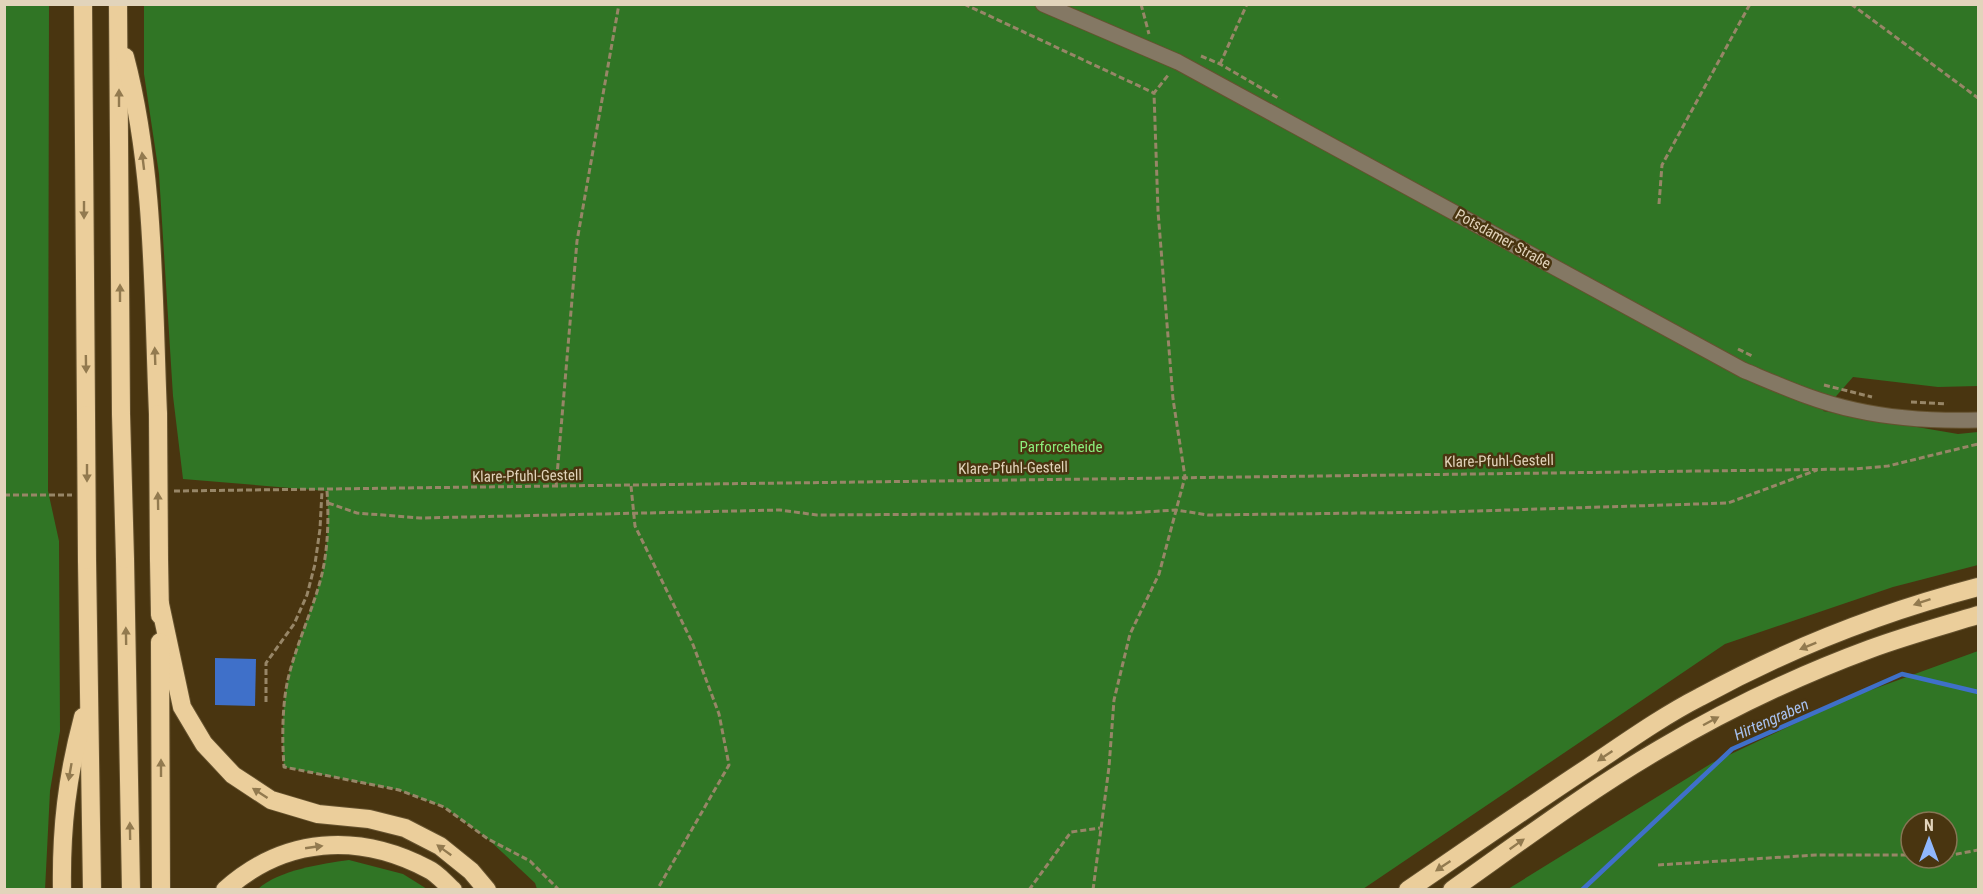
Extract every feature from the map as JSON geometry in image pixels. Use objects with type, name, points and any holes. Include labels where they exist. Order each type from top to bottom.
[{"type":"highway","points":[[83,4],[92,890]]},
{"type":"highway","points":[[118,4],[121,414],[131,890]]},
{"type":"highway","points":[[118,33],[134,91],[150,217],[158,414],[161,890]]},
{"type":"highway","points":[[1408,890],[1653,724],[1699,697],[1768,662],[1862,624],[1928,600],[1978,587]]},
{"type":"highway","points":[[160,604],[182,707],[204,744],[233,775],[271,800],[318,814],[369,819],[405,828],[440,846],[471,871],[487,890]]},
{"type":"highway","points":[[1452,890],[1610,780],[1659,749],[1738,707],[1871,649],[1978,615]]},
{"type":"highway","points":[[62,890],[64,802],[73,753],[89,695]]},
{"type":"highway","points":[[225,890],[242,875],[273,857],[309,847],[347,844],[376,849],[429,869],[453,890]]},
{"type":"street","name":"Potsdamer Straße","points":[[1043,4],[1178,62],[1743,370],[1807,396],[1855,410],[1941,421],[1978,420]]},
{"type":"path","points":[[556,487],[577,241],[619,4]]},
{"type":"path","points":[[964,4],[1154,93]]},
{"type":"path","points":[[1220,64],[1247,4]]},
{"type":"path","points":[[1659,204],[1662,165],[1750,4]]},
{"type":"path","points":[[1851,4],[1978,98]]},
{"type":"path","points":[[1138,29],[1158,37]]},
{"type":"path","points":[[1199,55],[1220,64],[1281,100]]},
{"type":"path","points":[[1093,890],[1109,767],[1114,700],[1130,634],[1159,574],[1185,477],[1173,399],[1158,211],[1154,93],[1178,62]]},
{"type":"path","points":[[1728,344],[1759,360]]},
{"type":"path","points":[[1823,384],[1879,399]]},
{"type":"path","points":[[1901,402],[1956,404]]},
{"type":"path","name":"Klare-Pfuhl-Gestell","points":[[172,491],[327,491],[1854,469],[1888,466],[1978,444]]},
{"type":"path","points":[[328,503],[357,513],[420,518],[780,510],[817,515],[1128,513],[1176,510],[1208,515],[1445,512],[1728,503],[1820,469]]},
{"type":"path","points":[[631,486],[635,526],[692,642],[719,714],[729,765],[657,890]]},
{"type":"path","points":[[266,702],[266,663],[294,624],[307,595],[318,540],[322,491]]},
{"type":"path","points":[[327,491],[328,503],[321,577],[287,681],[282,746],[284,767],[399,790],[444,807],[488,839],[530,861],[559,890]]},
{"type":"path","points":[[4,495],[61,495]]},
{"type":"path","points":[[1029,890],[1071,832],[1100,828]]},
{"type":"path","points":[[1959,854],[1978,850]]},
{"type":"path","points":[[1658,865],[1816,855],[1899,855]]},
{"type":"green space","points":[[5,4],[49,5],[48,491],[59,541],[60,731],[50,791],[45,890],[4,889]]},
{"type":"green space","name":"Parforceheide","points":[[144,5],[1978,5],[1978,386],[1938,387],[1853,377],[1823,411],[1958,434],[1978,432],[1978,565],[1893,587],[1725,644],[1363,889],[537,889],[535,883],[488,839],[444,807],[399,790],[284,767],[283,723],[286,689],[291,666],[323,568],[327,535],[327,491],[183,479],[173,396],[159,174],[144,74]]},
{"type":"green space","points":[[1978,651],[1978,889],[1508,889],[1712,763],[1849,698]]},
{"type":"green space","points":[[349,860],[403,874],[427,889],[258,889],[267,882],[289,873]]},
{"type":"water","points":[[215,658],[256,659],[255,706],[215,705]]},
{"type":"waterway","name":"Hirtengraben","points":[[1582,890],[1732,749],[1902,674],[1978,692]]}]
